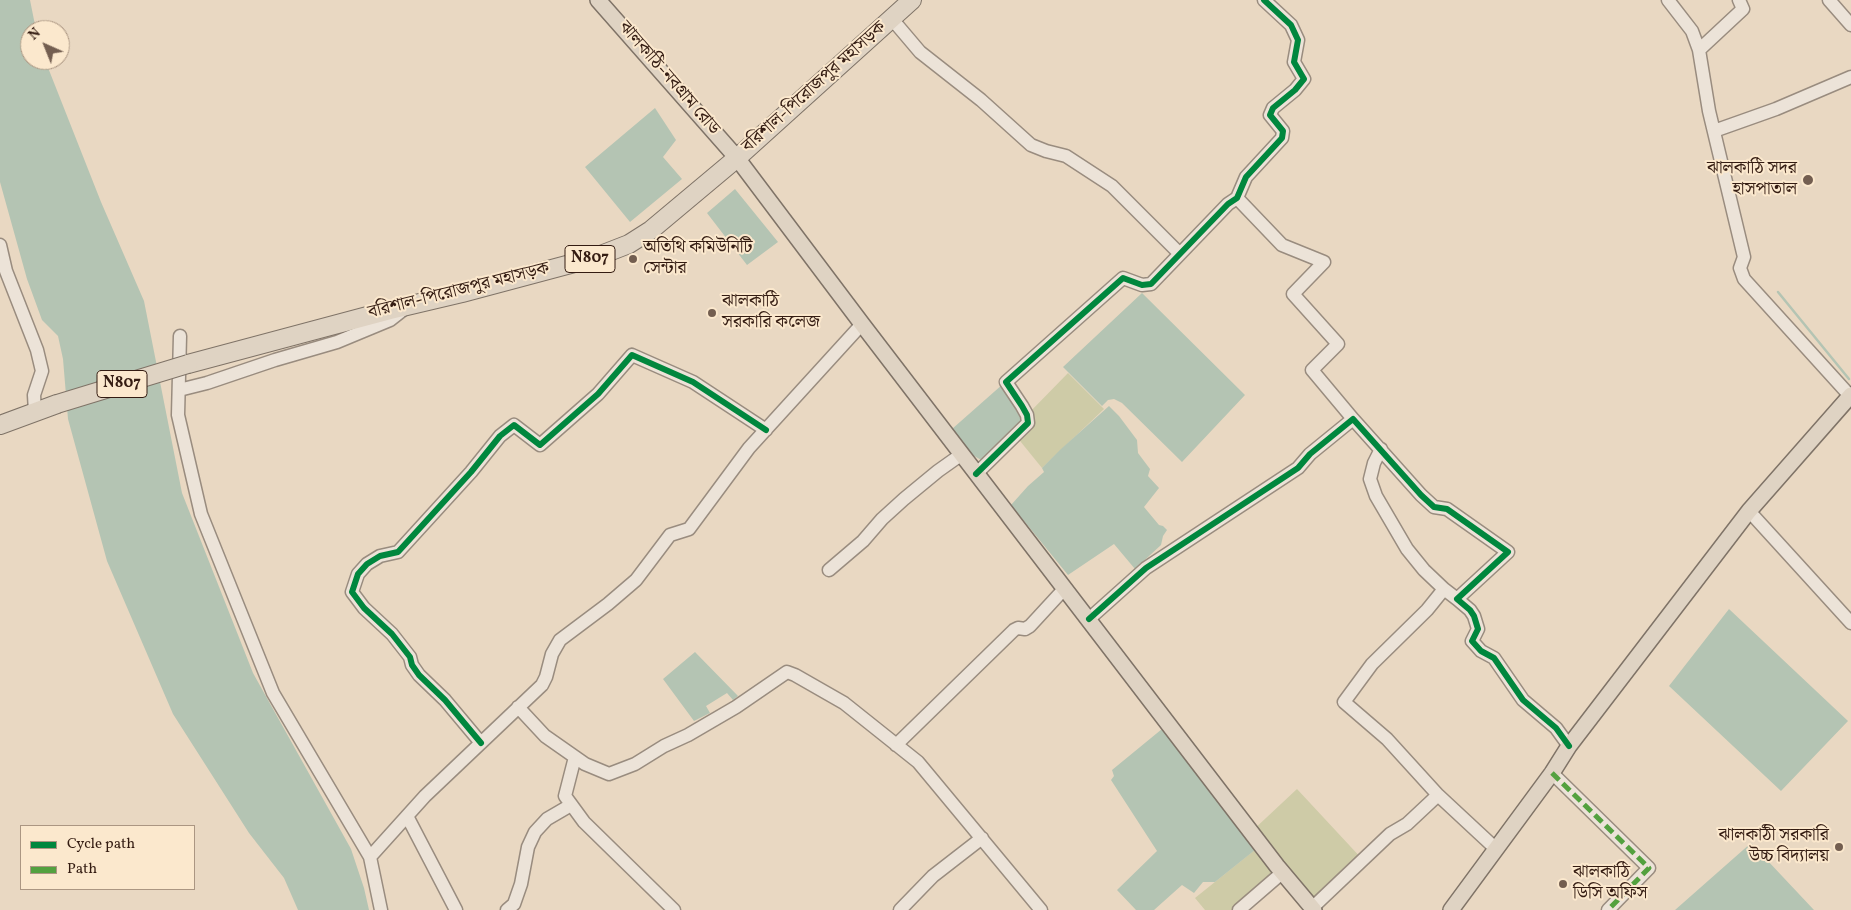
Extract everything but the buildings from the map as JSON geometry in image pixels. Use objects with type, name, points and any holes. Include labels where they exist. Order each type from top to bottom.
[{"type":"highway","name":"বরিশাল-পিরোজপুর মহাসড়ক","points":[[35,412],[188,364],[593,258],[629,244],[651,230],[737,158],[912,0]]},
{"type":"highway","name":"N807","points":[[0,425],[35,412]]},
{"type":"main road","name":"ঝালকাঠি-নবগ্রাম রোড","points":[[598,0],[737,158],[976,474],[1313,909]]},
{"type":"main road","points":[[1451,910],[1552,773],[1569,746],[1749,511],[1851,396]]},
{"type":"street","points":[[976,474],[1028,423],[1027,415],[1006,382],[1123,278],[1142,285],[1151,284],[1228,204],[1237,198],[1246,177],[1282,138],[1283,131],[1270,114],[1273,108],[1295,90],[1304,79],[1294,62],[1298,40],[1291,25],[1264,0]]},
{"type":"street","points":[[1668,0],[1692,30],[1699,50],[1714,132],[1744,257],[1740,268],[1744,280],[1851,396]]},
{"type":"street","points":[[1829,0],[1851,25]]},
{"type":"street","points":[[1699,50],[1744,3]]},
{"type":"street","points":[[892,19],[920,52],[981,100],[1031,145],[1066,156],[1112,186],[1180,254]]},
{"type":"street","points":[[1714,132],[1851,78]]},
{"type":"street","points":[[1237,198],[1282,244],[1324,262],[1293,294],[1338,344],[1312,370],[1421,495],[1434,507],[1447,509],[1508,552],[1457,599]]},
{"type":"street","points":[[0,245],[6,271],[37,350],[42,371],[34,395],[35,412]]},
{"type":"street","points":[[179,390],[337,342],[390,320],[408,305]]},
{"type":"street","points":[[370,857],[425,796],[542,685],[552,654],[560,640],[636,580],[670,535],[689,529],[749,448],[862,324]]},
{"type":"street","points":[[180,336],[178,415],[202,514],[273,693],[370,857],[381,910]]},
{"type":"street","points":[[481,743],[445,700],[419,675],[412,665],[410,657],[392,634],[364,608],[352,592],[358,574],[367,564],[380,556],[398,552],[471,472],[500,436],[514,425],[540,445],[598,394],[632,355],[693,382],[766,430]]},
{"type":"street","points":[[1089,619],[1146,568],[1298,468],[1310,454],[1353,419]]},
{"type":"street","points":[[1381,449],[1374,463],[1370,480],[1376,496],[1407,549],[1424,570],[1470,610],[1478,628],[1472,641],[1481,651],[1494,658],[1522,700],[1556,728],[1569,746]]},
{"type":"street","points":[[829,570],[863,541],[882,519],[904,499],[962,454]]},
{"type":"street","points":[[1749,511],[1851,623]]},
{"type":"street","points":[[896,745],[1014,630],[1018,628],[1025,629],[1030,626],[1065,588]]},
{"type":"street","points":[[1444,588],[1427,610],[1372,664],[1344,702],[1386,739],[1438,795],[1495,848]]},
{"type":"street","points":[[518,707],[545,736],[585,764],[609,774],[635,764],[664,746],[696,730],[736,707],[787,672],[795,675],[844,703],[918,762],[1041,910]]},
{"type":"street","points":[[575,757],[565,796],[584,822],[674,910]]},
{"type":"street","points":[[1552,773],[1649,868],[1608,910]]},
{"type":"street","points":[[1313,909],[1390,834],[1407,824],[1438,795]]},
{"type":"street","points":[[507,910],[514,904],[528,847],[535,832],[547,819],[571,804]]},
{"type":"street","points":[[407,816],[456,910]]},
{"type":"street","points":[[900,910],[934,876],[982,838]]},
{"type":"street","points":[[1239,910],[1283,872]]},
{"type":"shaded area","points":[[0,0],[30,0],[34,20],[20,20],[20,70],[49,70],[101,202],[144,301],[182,493],[253,673],[351,849],[369,910],[298,910],[284,878],[249,833],[173,714],[107,561],[68,419],[63,359],[58,336],[42,320],[27,279],[0,182]]},
{"type":"shaded area","points":[[655,108],[676,140],[663,157],[682,179],[630,222],[585,167]]},
{"type":"shaded area","points":[[735,189],[778,242],[747,265],[707,213]]},
{"type":"shaded area","points":[[1142,293],[1245,395],[1182,462],[1122,403],[1114,399],[1108,400],[1102,406],[1063,367]]},
{"type":"shaded area","points":[[1068,373],[1104,409],[1042,468],[1016,436],[1027,415]]},
{"type":"shaded area","points":[[1003,384],[1023,419],[983,461],[969,453],[952,429]]},
{"type":"shaded area","points":[[1109,406],[1137,440],[1138,453],[1150,469],[1148,476],[1159,488],[1144,507],[1159,525],[1167,530],[1161,545],[1135,569],[1114,544],[1068,575],[1011,505],[1044,472],[1042,468]]},
{"type":"shaded area","points":[[1729,609],[1848,721],[1781,791],[1669,686]]},
{"type":"shaded area","points":[[695,652],[738,696],[733,700],[727,693],[706,706],[710,713],[694,721],[663,679]]},
{"type":"shaded area","points":[[1162,729],[1255,850],[1215,882],[1203,882],[1194,893],[1182,885],[1154,910],[1136,910],[1117,890],[1157,851],[1111,780],[1114,776],[1112,770]]},
{"type":"shaded area","points":[[1297,789],[1363,860],[1312,908],[1283,872],[1239,910],[1205,910],[1195,898],[1261,845],[1251,832]]},
{"type":"shaded area","points":[[1751,843],[1814,910],[1675,910]]},
{"type":"waterway","points":[[1778,292],[1849,379]]},
{"type":"marked path","points":[[1552,773],[1649,868],[1608,910]]},
{"type":"cycle path","points":[[976,474],[1028,423],[1027,415],[1006,382],[1123,278],[1142,285],[1151,284],[1228,204],[1237,198],[1246,177],[1282,138],[1283,131],[1270,115],[1273,108],[1295,90],[1304,79],[1294,62],[1298,40],[1291,25],[1264,0]]},
{"type":"cycle path","points":[[481,743],[445,700],[419,675],[412,665],[410,657],[392,634],[364,608],[352,592],[358,574],[367,564],[380,556],[398,552],[471,472],[500,436],[514,425],[540,445],[598,394],[632,355],[693,382],[766,430]]},
{"type":"cycle path","points":[[1089,619],[1146,568],[1298,468],[1310,454],[1353,419],[1434,507],[1447,509],[1508,552],[1457,599],[1474,616],[1478,629],[1472,641],[1481,651],[1494,658],[1523,700],[1556,728],[1569,746]]},
{"type":"place","name":"ঝালকাঠি সদর হাসপাতাল","points":[[1808,180]]},
{"type":"place","name":"অতিথি কমিউনিটি সেন্টার","points":[[633,259]]},
{"type":"place","name":"ঝালকাঠি সরকারি কলেজ","points":[[712,313]]},
{"type":"place","name":"ঝালকাঠী সরকারি উচ্চ বিদ্যালয়","points":[[1839,847]]},
{"type":"place","name":"ঝালকাঠি ডিসি অফিস","points":[[1563,884]]}]
